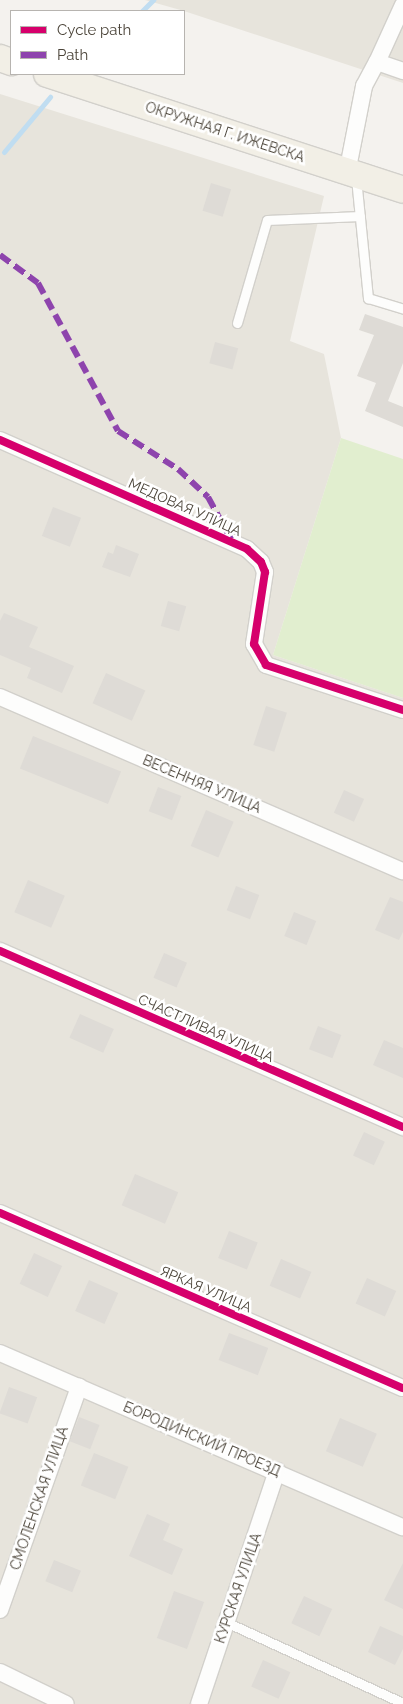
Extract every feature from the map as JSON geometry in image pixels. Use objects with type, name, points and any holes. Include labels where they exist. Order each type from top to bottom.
[{"type":"main road","name":"ОКРУЖНАЯ Г. ИЖЕВСКА","points":[[50,75],[403,190]]},
{"type":"street","points":[[351,174],[364,86],[403,5]]},
{"type":"street","points":[[377,62],[403,71]]},
{"type":"street","name":"МЕДОВАЯ УЛИЦА","points":[[0,440],[247,549],[261,562],[265,572],[254,644],[266,665],[403,710]]},
{"type":"street","name":"ВЕСЕННЯЯ УЛИЦА","points":[[0,697],[403,871]]},
{"type":"street","name":"СЧАСТЛИВАЯ УЛИЦА","points":[[0,951],[403,1127]]},
{"type":"street","name":"ЯРКАЯ УЛИЦА","points":[[0,1213],[403,1388]]},
{"type":"street","name":"БОРОДИНСКИЙ ПРОЕЗД","points":[[0,1353],[403,1527]]},
{"type":"street","name":"СМОЛЕНСКАЯ УЛИЦА","points":[[0,1610],[79,1387]]},
{"type":"street","name":"КУРСКАЯ УЛИЦА","points":[[199,1704],[277,1471]]},
{"type":"street","points":[[0,1672],[66,1704]]},
{"type":"lane","points":[[351,174],[360,216],[368,298],[403,309]]},
{"type":"lane","points":[[236,323],[267,220],[360,216]]},
{"type":"lane","points":[[226,1622],[403,1703]]},
{"type":"shaded area","points":[[145,0],[403,0],[403,83],[185,10]]},
{"type":"shaded area","points":[[0,94],[324,196],[290,341],[324,354],[341,438],[273,655],[403,698],[403,1704],[0,1704]]},
{"type":"green space","points":[[341,438],[403,459],[403,698],[273,655]]},
{"type":"building","points":[[211,183],[231,189],[223,217],[203,211]]},
{"type":"building","points":[[365,314],[403,327],[403,363],[388,401],[403,407],[403,427],[365,411],[376,383],[357,376],[374,335],[359,330]]},
{"type":"building","points":[[215,342],[238,348],[232,369],[209,363]]},
{"type":"building","points":[[53,507],[81,518],[70,547],[42,536]]},
{"type":"building","points":[[116,545],[139,554],[130,577],[102,567],[108,552],[113,554]]},
{"type":"building","points":[[168,601],[186,606],[179,631],[161,626]]},
{"type":"building","points":[[4,613],[38,627],[29,647],[74,666],[62,693],[27,678],[31,668],[0,655],[0,621]]},
{"type":"building","points":[[106,673],[145,690],[132,721],[93,703]]},
{"type":"building","points":[[266,706],[287,713],[274,752],[253,745]]},
{"type":"building","points":[[33,736],[121,772],[108,804],[20,768]]},
{"type":"building","points":[[158,787],[181,796],[172,820],[149,811]]},
{"type":"building","points":[[344,790],[364,799],[354,822],[334,813]]},
{"type":"building","points":[[206,810],[234,822],[218,858],[191,846]]},
{"type":"building","points":[[28,880],[65,896],[51,928],[14,912]]},
{"type":"building","points":[[236,886],[259,895],[250,919],[227,910]]},
{"type":"building","points":[[390,897],[403,902],[403,932],[399,940],[375,930]]},
{"type":"building","points":[[294,912],[316,921],[307,945],[284,936]]},
{"type":"building","points":[[164,953],[187,963],[176,988],[153,978]]},
{"type":"building","points":[[80,1014],[114,1029],[103,1053],[69,1038]]},
{"type":"building","points":[[318,1026],[341,1035],[332,1058],[309,1049]]},
{"type":"building","points":[[384,1040],[403,1048],[403,1078],[373,1065]]},
{"type":"building","points":[[364,1132],[385,1142],[374,1165],[353,1156]]},
{"type":"building","points":[[135,1174],[178,1192],[165,1224],[122,1205]]},
{"type":"building","points":[[229,1231],[258,1243],[247,1270],[218,1258]]},
{"type":"building","points":[[34,1253],[62,1266],[48,1297],[20,1284]]},
{"type":"building","points":[[281,1259],[311,1272],[300,1299],[270,1286]]},
{"type":"building","points":[[367,1278],[396,1291],[385,1317],[356,1304]]},
{"type":"building","points":[[89,1280],[118,1293],[104,1324],[75,1311]]},
{"type":"building","points":[[229,1333],[268,1348],[258,1375],[219,1360]]},
{"type":"building","points":[[9,1387],[37,1397],[28,1424],[0,1414]]},
{"type":"building","points":[[79,1417],[100,1425],[90,1449],[70,1441]]},
{"type":"building","points":[[340,1418],[377,1434],[363,1467],[326,1451]]},
{"type":"building","points":[[94,1453],[128,1467],[115,1499],[81,1485]]},
{"type":"building","points":[[147,1514],[170,1524],[163,1540],[183,1549],[172,1575],[129,1556]]},
{"type":"building","points":[[54,1560],[81,1571],[72,1592],[45,1581]]},
{"type":"building","points":[[403,1563],[403,1609],[384,1600]]},
{"type":"building","points":[[174,1591],[204,1602],[187,1649],[157,1638]]},
{"type":"building","points":[[304,1596],[332,1609],[319,1636],[291,1623]]},
{"type":"building","points":[[380,1626],[403,1636],[403,1649],[395,1665],[368,1652]]},
{"type":"building","points":[[263,1660],[290,1672],[279,1699],[251,1686]]},
{"type":"waterway","points":[[143,10],[153,0]]},
{"type":"waterway","points":[[4,152],[50,97]]},
{"type":"marked path","points":[[0,255],[38,283],[118,431],[178,469],[208,497],[232,541]]},
{"type":"cycle path","points":[[0,440],[247,549],[261,562],[265,572],[254,644],[266,665],[403,710]]},
{"type":"cycle path","points":[[0,951],[403,1127]]},
{"type":"cycle path","points":[[0,1213],[403,1388]]}]
